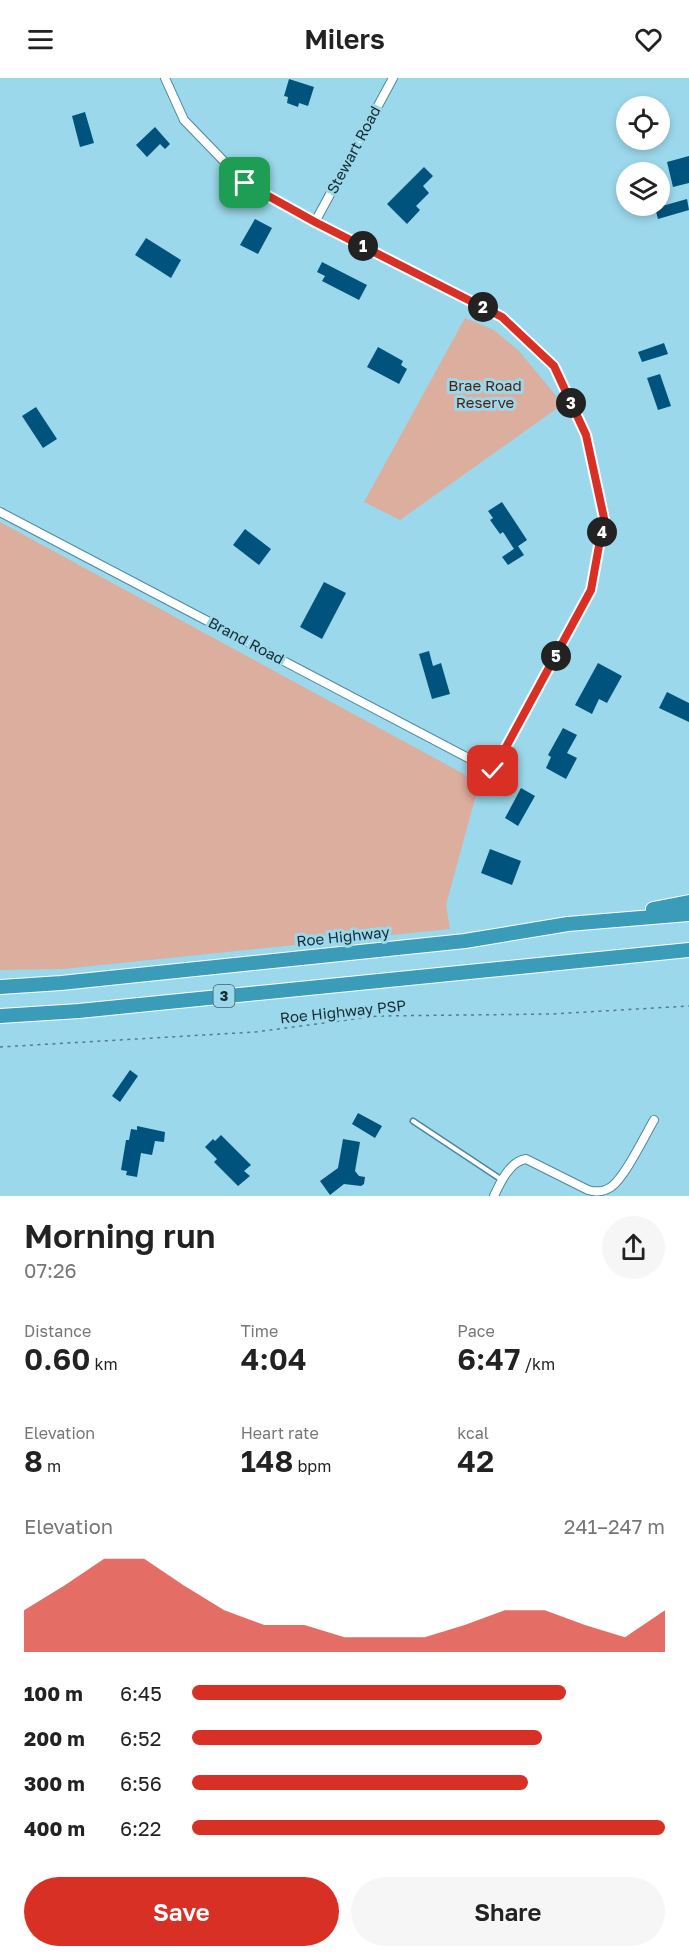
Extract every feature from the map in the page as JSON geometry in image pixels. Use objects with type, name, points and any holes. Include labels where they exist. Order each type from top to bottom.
[{"type":"highway","points":[[568,924],[689,902]]},
{"type":"highway","name":"Roe Highway","points":[[0,987],[61,983],[465,941],[568,924],[689,914]]},
{"type":"highway","name":"3","points":[[0,1016],[79,1011],[689,950]]},
{"type":"street","points":[[165,78],[184,120],[245,183],[315,222]]},
{"type":"street","name":"Stewart Road","points":[[315,222],[393,78]]},
{"type":"street","name":"Brand Road","points":[[0,512],[493,771],[591,590],[604,518],[586,435],[554,366],[502,317],[315,222]]},
{"type":"street","points":[[494,1196],[502,1180],[517,1162],[526,1159],[588,1190],[609,1189],[617,1181],[654,1120]]},
{"type":"lane","points":[[413,1121],[502,1180]]},
{"type":"path","name":"Roe Highway PSP","points":[[0,1047],[255,1032],[378,1016],[552,1014],[689,1006]]},
{"type":"green space","name":"Brae Road Reserve","points":[[465,318],[494,330],[519,351],[563,404],[400,520],[364,502]]},
{"type":"green space","points":[[0,522],[464,774],[473,784],[476,795],[446,905],[450,929],[63,969],[0,970]]},
{"type":"building","points":[[289,79],[314,87],[308,106],[299,103],[298,107],[287,103],[288,97],[284,96]]},
{"type":"building","points":[[85,112],[94,143],[80,147],[72,116]]},
{"type":"building","points":[[155,127],[170,144],[165,149],[160,144],[147,157],[136,145]]},
{"type":"building","points":[[689,156],[689,183],[673,187],[670,162],[667,162]]},
{"type":"building","points":[[424,167],[433,176],[423,186],[429,193],[416,206],[420,210],[407,224],[387,204]]},
{"type":"building","points":[[687,199],[689,210],[670,216],[670,204]]},
{"type":"building","points":[[255,219],[272,228],[258,254],[240,245]]},
{"type":"building","points":[[146,238],[181,260],[171,278],[135,255]]},
{"type":"building","points":[[322,262],[367,285],[359,300],[322,281],[325,276],[317,272]]},
{"type":"building","points":[[664,343],[668,354],[642,362],[638,352]]},
{"type":"building","points":[[378,347],[403,361],[401,365],[407,369],[399,384],[367,367]]},
{"type":"building","points":[[660,374],[671,406],[658,410],[647,378]]},
{"type":"building","points":[[36,407],[57,439],[43,448],[22,416]]},
{"type":"building","points":[[502,502],[527,540],[514,549],[503,532],[500,534],[490,520],[493,518],[488,511]]},
{"type":"building","points":[[245,529],[271,549],[259,565],[233,545]]},
{"type":"building","points":[[518,546],[524,555],[508,565],[502,557]]},
{"type":"building","points":[[324,582],[346,593],[322,639],[300,627]]},
{"type":"building","points":[[429,651],[433,666],[441,663],[450,694],[432,699],[419,654]]},
{"type":"building","points":[[598,663],[622,676],[607,703],[599,699],[592,714],[575,705]]},
{"type":"building","points":[[667,692],[689,703],[689,722],[659,708]]},
{"type":"building","points":[[563,728],[577,735],[567,753],[577,758],[566,779],[546,768],[551,757],[548,755]]},
{"type":"building","points":[[521,788],[535,796],[518,826],[505,818]]},
{"type":"building","points":[[490,849],[521,861],[512,885],[481,873]]},
{"type":"building","points":[[130,1070],[138,1076],[120,1102],[112,1096]]},
{"type":"building","points":[[358,1113],[382,1126],[375,1138],[352,1124]]},
{"type":"building","points":[[137,1126],[165,1132],[164,1142],[155,1141],[152,1155],[141,1153],[137,1177],[126,1175],[127,1171],[121,1170],[126,1140],[129,1140],[131,1129],[137,1130]]},
{"type":"building","points":[[221,1135],[251,1165],[244,1171],[250,1176],[238,1186],[214,1162],[217,1159],[205,1147]]},
{"type":"building","points":[[343,1139],[360,1142],[355,1171],[359,1176],[365,1177],[364,1184],[361,1186],[344,1184],[330,1195],[320,1181],[338,1168]]},
{"type":"route","points":[[245,183],[315,222],[502,317],[554,366],[586,435],[604,518],[591,590],[493,771]]}]
